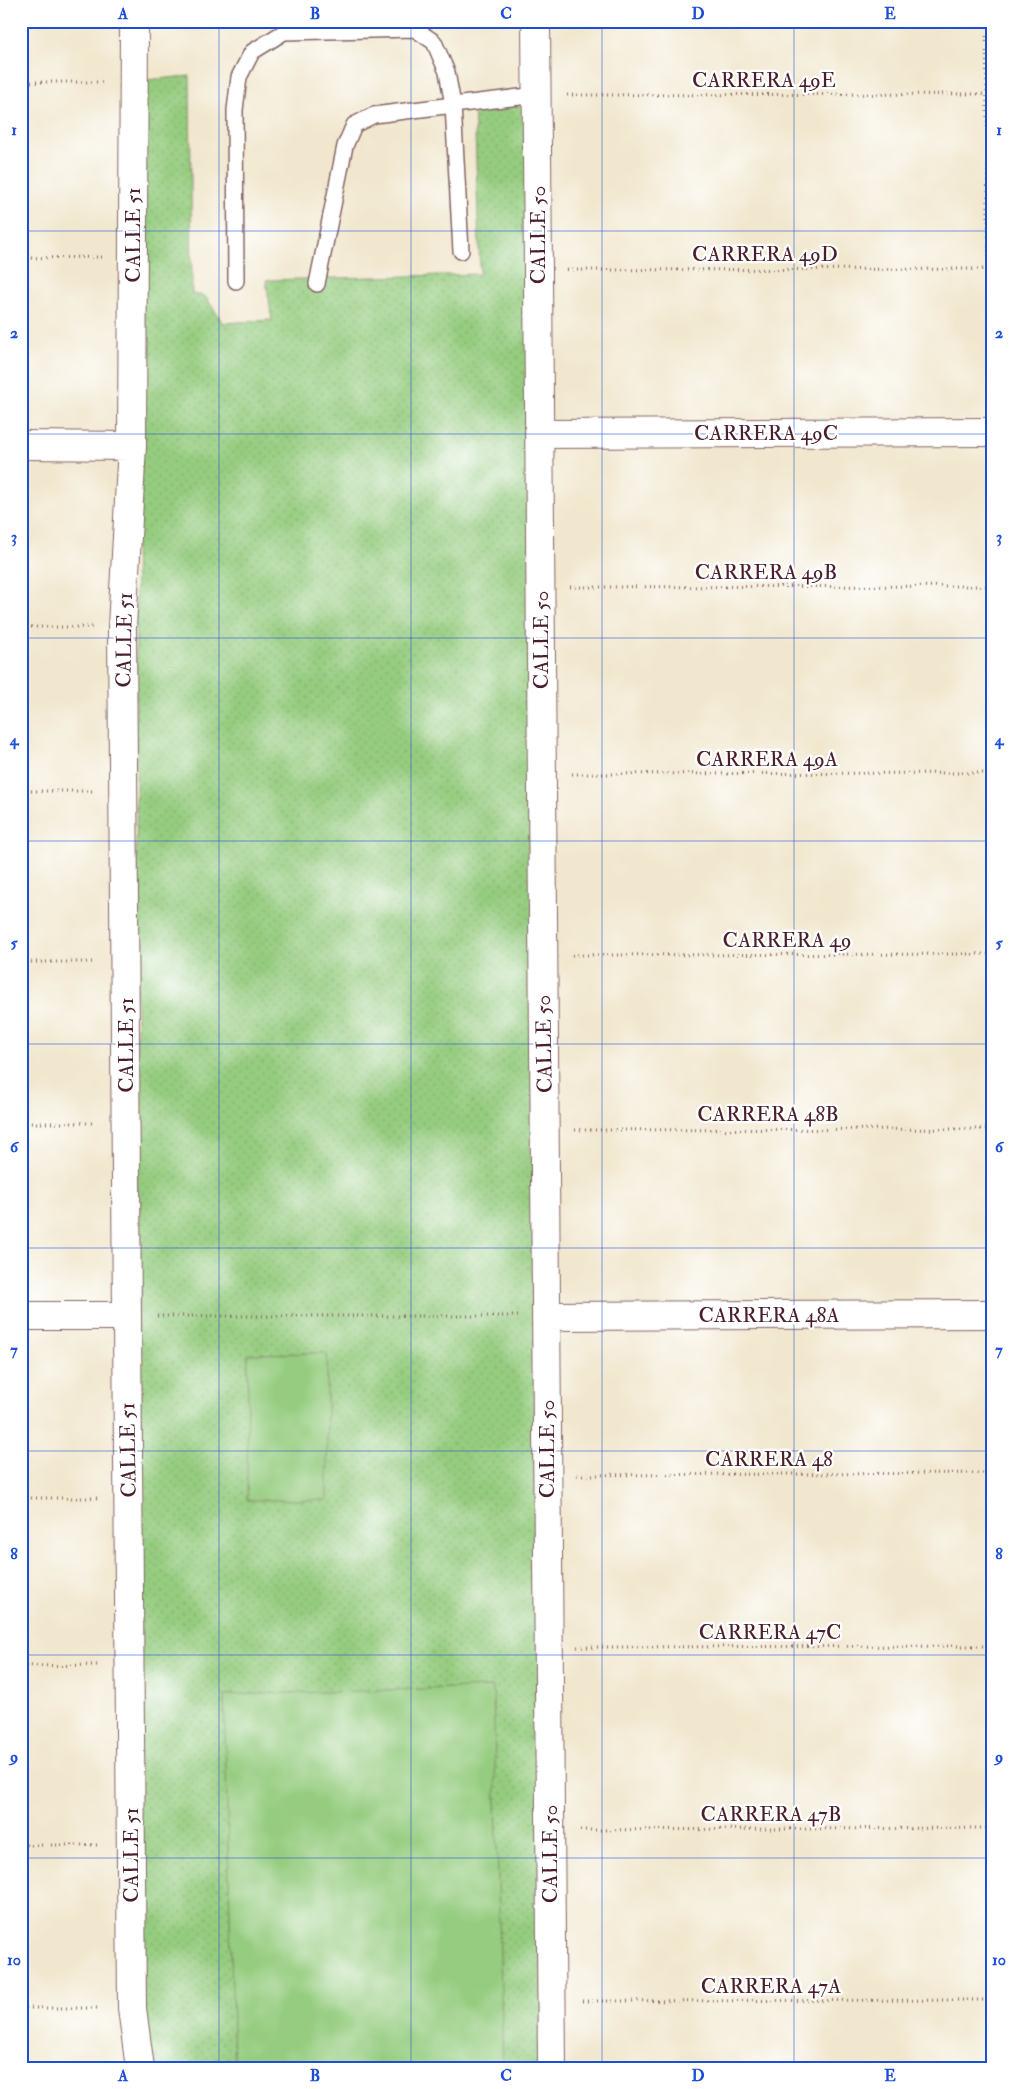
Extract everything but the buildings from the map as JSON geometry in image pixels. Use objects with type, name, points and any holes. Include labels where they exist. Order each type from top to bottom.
[{"type":"street","name":"CALLE 51","points":[[134,21],[132,446],[122,627],[132,2008],[140,2068]]},
{"type":"street","name":"CALLE 50","points":[[536,21],[552,2068]]},
{"type":"street","name":"CARRERA 49C","points":[[539,434],[991,432]]},
{"type":"street","points":[[21,445],[132,446]]},
{"type":"street","name":"CARRERA 48A","points":[[546,1316],[992,1314]]},
{"type":"street","points":[[21,1316],[127,1316]]},
{"type":"lane","points":[[236,282],[235,110],[239,77],[252,52],[284,32],[415,29],[434,42],[448,72],[453,105],[461,251]]},
{"type":"lane","points":[[317,284],[345,146],[354,126],[374,115],[537,96]]},
{"type":"path","points":[[986,21],[990,269],[992,681]]},
{"type":"path","points":[[21,82],[134,81]]},
{"type":"path","name":"CARRERA 49E","points":[[537,96],[992,94]]},
{"type":"path","points":[[21,258],[133,257]]},
{"type":"path","name":"CARRERA 49D","points":[[538,270],[990,269]]},
{"type":"path","name":"CARRERA 49B","points":[[541,588],[991,586]]},
{"type":"path","points":[[21,627],[122,627]]},
{"type":"path","name":"CARRERA 49A","points":[[542,774],[992,773]]},
{"type":"path","points":[[21,791],[123,791]]},
{"type":"path","name":"CARRERA 49","points":[[582,956],[992,954]]},
{"type":"path","points":[[21,962],[125,962]]},
{"type":"path","points":[[21,1123],[126,1122]]},
{"type":"path","name":"CARRERA 48B","points":[[545,1130],[992,1128]]},
{"type":"path","points":[[127,1316],[546,1316]]},
{"type":"path","name":"CARRERA 48","points":[[547,1475],[992,1473]]},
{"type":"path","points":[[21,1498],[129,1498]]},
{"type":"path","name":"CARRERA 47C","points":[[548,1648],[992,1646]]},
{"type":"path","points":[[21,1666],[130,1665]]},
{"type":"path","name":"CARRERA 47B","points":[[550,1830],[992,1828]]},
{"type":"path","points":[[21,1845],[131,1845]]},
{"type":"path","name":"CARRERA 47A","points":[[551,2001],[992,2000]]},
{"type":"path","points":[[21,2008],[132,2008]]},
{"type":"green space","points":[[190,76],[192,294],[205,296],[223,323],[272,320],[266,280],[480,274],[474,103],[537,95],[552,2068],[140,2068],[134,81]]},
{"type":"green space","points":[[327,1353],[327,1500],[247,1500],[248,1354]]},
{"type":"green space","points":[[493,1687],[503,2068],[234,2068],[224,1695]]}]
